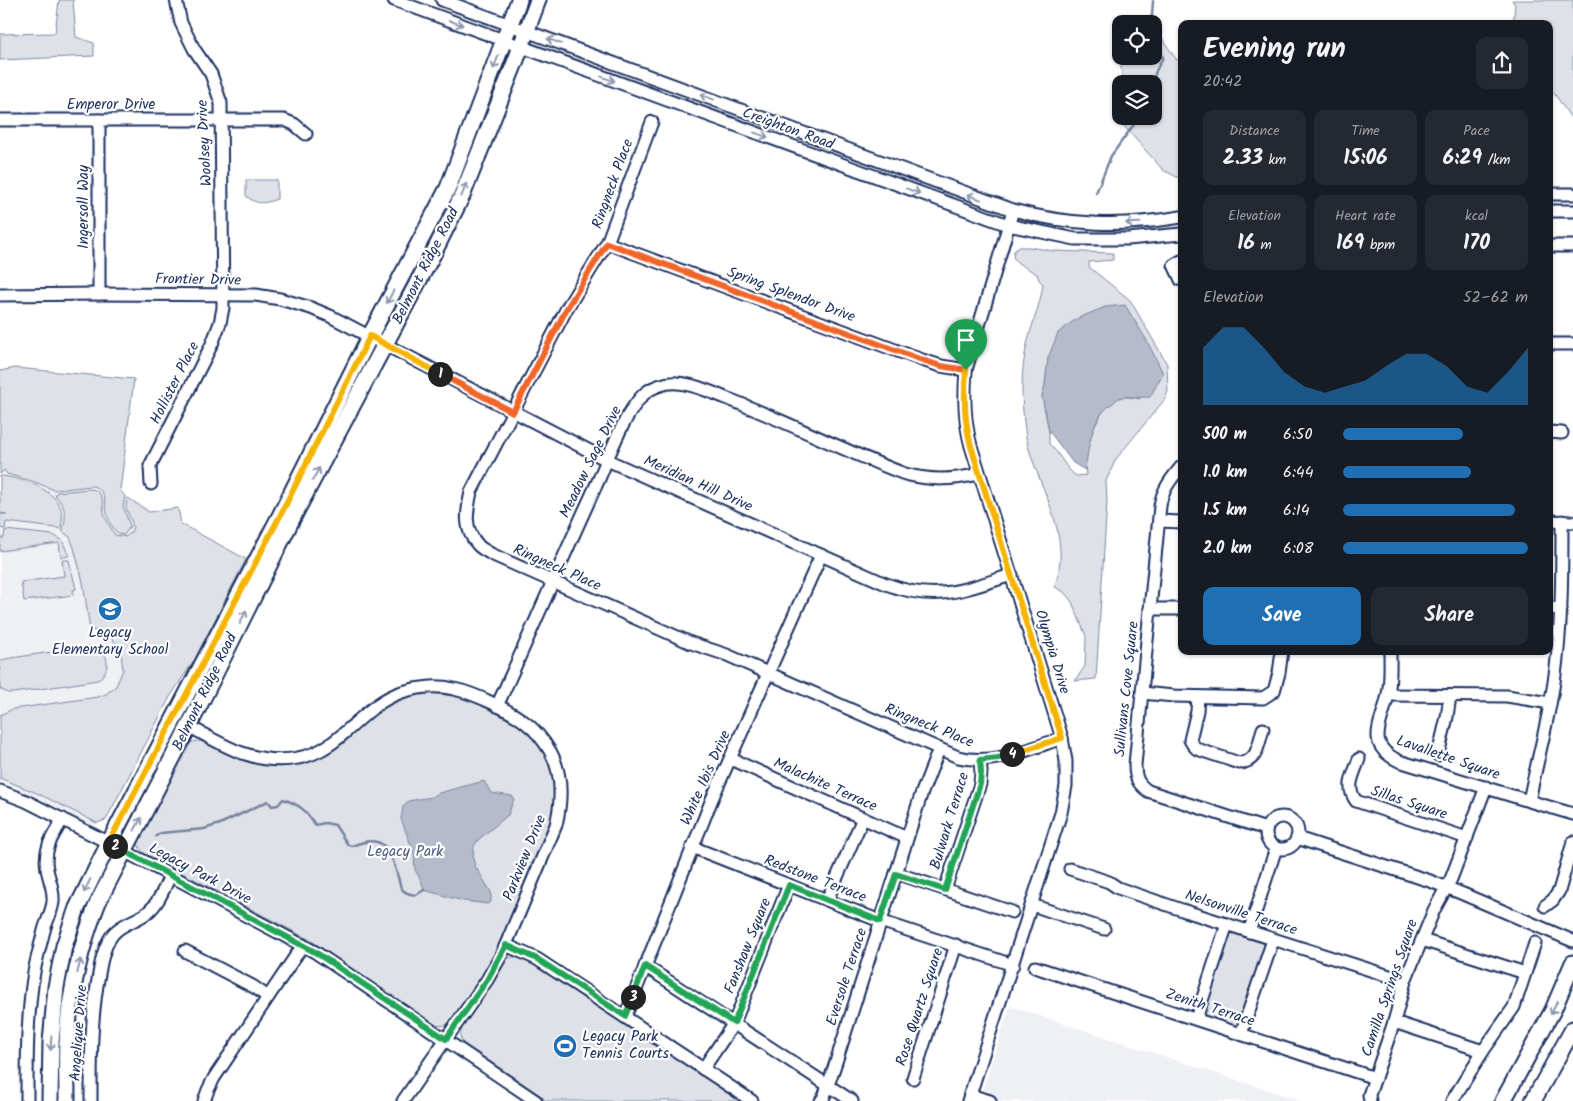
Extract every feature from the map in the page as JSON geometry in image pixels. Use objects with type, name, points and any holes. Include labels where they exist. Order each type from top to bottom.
[{"type":"main road","name":"Belmont Ridge Road","points":[[50,1101],[51,1042],[56,987],[64,946],[77,908],[109,842],[281,514],[370,336],[448,188],[519,0]]},
{"type":"main road","name":"Belmont Ridge Road","points":[[67,1101],[68,1021],[80,960],[95,909],[189,726],[288,526],[462,196],[521,48],[538,0]]},
{"type":"main road","points":[[1503,1101],[1553,1010],[1573,963]]},
{"type":"main road","points":[[1533,1101],[1573,1029]]},
{"type":"street","name":"Woolsey Drive","points":[[176,0],[181,23],[188,39],[211,74],[221,103],[222,294]]},
{"type":"street","name":"Creighton Road","points":[[394,0],[504,42],[1008,225],[1075,238],[1128,239],[1178,234]]},
{"type":"street","name":"Creighton Road","points":[[442,0],[1013,210],[1053,219],[1100,224],[1153,222],[1178,218]]},
{"type":"street","name":"Emperor Drive","points":[[0,120],[284,120],[294,124],[306,134]]},
{"type":"street","name":"Ingersoll Way","points":[[98,294],[99,120]]},
{"type":"street","name":"Ringneck Place","points":[[652,122],[607,243],[567,308],[472,492],[466,519],[478,545],[491,554],[553,583],[691,643],[727,655],[958,757],[970,760],[998,758],[1062,738]]},
{"type":"street","points":[[1553,194],[1573,194]]},
{"type":"street","name":"Olympia Drive","points":[[969,1098],[1061,814],[1066,786],[1066,761],[1062,738],[971,446],[966,422],[964,396],[966,370],[1013,210]]},
{"type":"street","points":[[1553,211],[1573,211]]},
{"type":"street","name":"Spring Splendor Drive","points":[[607,243],[922,360],[941,366],[966,370]]},
{"type":"street","points":[[1553,246],[1573,246]]},
{"type":"street","points":[[1178,263],[1174,265],[1178,274]]},
{"type":"street","name":"Hollister Place","points":[[151,484],[150,466],[212,344],[222,308],[222,294]]},
{"type":"street","name":"Frontier Drive","points":[[0,295],[256,295],[311,308],[385,344]]},
{"type":"street","name":"Meridian Hill Drive","points":[[385,344],[607,460],[886,584],[919,593],[950,593],[1012,575]]},
{"type":"street","points":[[1553,344],[1573,344]]},
{"type":"street","name":"Meadow Sage Drive","points":[[497,706],[622,429],[643,395],[653,388],[678,383],[705,390],[772,416],[905,474],[943,480],[980,474]]},
{"type":"street","points":[[1553,432],[1562,432]]},
{"type":"street","name":"Sullivans Cove Square","points":[[1178,471],[1161,495],[1135,776],[1141,786],[1148,791],[1266,828]]},
{"type":"street","points":[[1159,521],[1178,522]]},
{"type":"street","points":[[1528,801],[1550,703],[1557,660],[1568,522],[1553,521]]},
{"type":"street","name":"White Ibis Drive","points":[[625,1016],[692,848],[821,555]]},
{"type":"street","points":[[1553,608],[1561,609]]},
{"type":"street","points":[[1150,609],[1178,610]]},
{"type":"street","points":[[1142,694],[1263,698],[1274,691],[1281,655]]},
{"type":"street","name":"Lavallette Square","points":[[1390,655],[1388,695],[1378,736],[1380,746],[1387,755],[1486,788],[1573,814]]},
{"type":"street","name":"Parkview Drive","points":[[189,726],[232,750],[258,759],[282,761],[315,754],[341,736],[368,710],[380,702],[404,691],[438,687],[454,689],[497,706],[524,722],[541,738],[551,752],[561,791],[561,803],[556,825],[506,945],[487,980],[403,1101]]},
{"type":"street","points":[[1388,695],[1507,696],[1550,703]]},
{"type":"street","points":[[1438,755],[1450,696]]},
{"type":"street","points":[[1198,697],[1197,711],[1190,740],[1197,749],[1239,763],[1246,763],[1255,755],[1263,729]]},
{"type":"street","name":"Eversole Terrace","points":[[821,1101],[828,1085],[921,795],[939,749]]},
{"type":"street","name":"Malachite Terrace","points":[[730,759],[907,838]]},
{"type":"street","name":"Sillas Square","points":[[1359,759],[1350,786],[1351,793],[1356,801],[1467,838]]},
{"type":"street","name":"Bulwark Terrace","points":[[945,890],[980,784],[980,760]]},
{"type":"street","name":"Camilla Springs Square","points":[[1370,1101],[1369,1095],[1406,981],[1434,910],[1451,879],[1486,788]]},
{"type":"street","name":"Legacy Park Drive","points":[[0,791],[26,801],[109,842],[303,945],[536,1101]]},
{"type":"street","points":[[1284,817],[1290,819],[1297,827],[1297,838],[1286,849],[1276,848],[1269,843],[1266,828],[1273,820],[1284,817]]},
{"type":"street","points":[[827,900],[863,818]]},
{"type":"street","points":[[27,1101],[30,997],[34,970],[53,894],[46,869],[46,853],[51,839],[63,820]]},
{"type":"street","points":[[1297,838],[1446,887],[1573,941]]},
{"type":"street","points":[[1545,906],[1553,900],[1558,891],[1573,842]]},
{"type":"street","name":"Redstone Terrace","points":[[692,848],[880,921],[1013,965]]},
{"type":"street","points":[[1249,932],[1276,848]]},
{"type":"street","name":"Nelsonville Terrace","points":[[1070,869],[1182,910],[1406,981]]},
{"type":"street","points":[[896,874],[1012,912]]},
{"type":"street","name":"Angelique Drive","points":[[91,1101],[94,1005],[101,963],[108,942],[112,934],[122,926],[149,911],[156,903],[170,876]]},
{"type":"street","name":"Fanshaw Square","points":[[703,1069],[734,1023],[789,885]]},
{"type":"street","points":[[1032,905],[1104,929]]},
{"type":"street","points":[[1196,1020],[1227,924]]},
{"type":"street","points":[[1241,1034],[1273,940]]},
{"type":"street","points":[[1422,940],[1525,973]]},
{"type":"street","points":[[1452,1101],[1483,1051],[1514,1007],[1535,942]]},
{"type":"street","points":[[204,1101],[214,1078],[303,945]]},
{"type":"street","points":[[506,945],[537,959],[752,1101]]},
{"type":"street","name":"Rose Quartz Square","points":[[913,1078],[956,945]]},
{"type":"street","points":[[185,951],[269,996]]},
{"type":"street","points":[[645,966],[852,1101]]},
{"type":"street","name":"Zenith Terrace","points":[[1035,967],[1375,1078]]},
{"type":"street","points":[[1394,1022],[1483,1051]]},
{"type":"street","points":[[969,1098],[990,1101]]},
{"type":"shaded area","name":"Legacy Elementary School","points":[[15,368],[134,379],[121,491],[125,496],[148,508],[151,527],[246,559],[195,659],[170,697],[106,820],[93,826],[41,799],[0,782],[0,371]]},
{"type":"shaded area","points":[[1010,1006],[1302,1101],[979,1101]]},
{"type":"green space","points":[[59,0],[73,0],[76,37],[94,43],[94,56],[0,60],[0,34],[55,33]]},
{"type":"green space","points":[[1512,0],[1573,0],[1573,121],[1553,92],[1553,20],[1513,20],[1515,5]]},
{"type":"green space","points":[[1162,38],[1178,60],[1178,178],[1163,170],[1123,125],[1162,125],[1162,75],[1122,75],[1121,65],[1162,65]]},
{"type":"green space","points":[[246,180],[277,180],[277,199],[261,203],[250,199],[246,196]]},
{"type":"green space","points":[[1019,247],[1030,247],[1054,251],[1113,253],[1113,260],[1089,262],[1089,267],[1130,300],[1167,364],[1168,391],[1165,399],[1116,459],[1106,481],[1107,501],[1096,679],[1075,681],[1085,666],[1086,636],[1072,602],[1064,592],[1055,587],[1060,559],[1058,532],[1050,505],[1030,454],[1026,437],[1022,396],[1023,364],[1043,284],[1037,274],[1018,263],[1013,257],[1014,251]],"holes":[[[1048,358],[1140,399],[1120,397],[1104,410],[1089,443],[1086,455],[1086,475],[1076,476],[1049,444],[1049,431],[1042,396]]]},
{"type":"green space","points":[[15,368],[134,379],[120,490],[125,496],[123,506],[130,526],[124,535],[119,534],[111,524],[104,496],[97,488],[92,486],[54,490],[7,474],[4,470],[0,474],[0,371]]},
{"type":"green space","points":[[0,476],[23,480],[45,490],[60,507],[62,517],[60,529],[6,522],[5,529],[0,528],[0,514],[7,514],[0,513]]},
{"type":"green space","points":[[89,489],[98,492],[100,495],[105,517],[115,535],[126,537],[133,527],[126,509],[128,498],[149,512],[178,508],[181,524],[246,559],[195,659],[170,697],[106,820],[97,823],[39,794],[0,778],[0,715],[13,709],[98,697],[106,694],[116,686],[123,670],[118,645],[110,637],[90,630],[83,582],[70,537],[62,531],[65,516],[61,503],[55,495],[57,492]]},
{"type":"green space","points":[[5,530],[53,535],[62,540],[69,556],[61,557],[59,543],[0,551],[0,538],[4,538]]},
{"type":"green space","points":[[62,560],[69,560],[76,589],[73,590],[74,595],[24,601],[21,582],[64,576]]},
{"type":"green space","points":[[87,646],[100,649],[106,658],[106,669],[98,680],[14,693],[8,693],[0,689],[0,662],[5,659],[87,648]]},
{"type":"green space","name":"Legacy Park","points":[[425,693],[435,693],[463,699],[514,721],[538,743],[552,771],[555,787],[552,821],[545,842],[495,954],[454,1018],[443,1026],[435,1025],[310,940],[144,853],[138,843],[138,838],[186,745],[201,741],[209,743],[246,761],[264,765],[303,764],[326,755],[340,746],[370,716],[385,706]]},
{"type":"green space","points":[[1230,927],[1268,940],[1239,1027],[1201,1015]]},
{"type":"green space","points":[[515,956],[541,967],[742,1101],[547,1101],[464,1045],[460,1037],[462,1026],[503,962]]},
{"type":"water","points":[[1125,305],[1146,339],[1163,373],[1150,397],[1120,398],[1100,416],[1092,433],[1085,470],[1073,463],[1049,431],[1042,396],[1048,358],[1058,333],[1076,319],[1105,307]]},
{"type":"water","points":[[484,781],[491,793],[512,796],[514,799],[508,815],[478,840],[474,846],[473,858],[475,866],[491,892],[491,902],[488,904],[463,901],[424,890],[415,870],[414,853],[401,819],[403,807],[408,801],[431,797],[439,793]]},
{"type":"waterway","points":[[1152,15],[1153,1]]},
{"type":"waterway","points":[[1155,75],[1159,65]]},
{"type":"waterway","points":[[1096,193],[1111,156],[1133,125]]},
{"type":"waterway","points":[[156,836],[161,833],[204,829],[220,824],[268,801],[272,806],[278,805],[283,799],[294,803],[302,809],[309,815],[315,825],[325,823],[335,825],[348,845],[352,846],[371,841],[383,845],[391,856],[403,891],[416,895],[424,890]]},
{"type":"place","name":"Legacy Elementary School","points":[[110,609]]},
{"type":"place","name":"Legacy Park Tennis Courts","points":[[565,1046]]},
{"type":"route","points":[[607,243],[922,360],[941,366],[966,370],[965,413],[971,446],[1062,738],[998,758],[980,760],[980,784],[945,890],[896,874],[880,921],[789,885],[734,1023],[645,966],[625,1016],[537,959],[506,945],[487,980],[446,1039],[315,952],[109,842],[281,514],[370,336],[513,412],[567,308],[607,243]]}]
